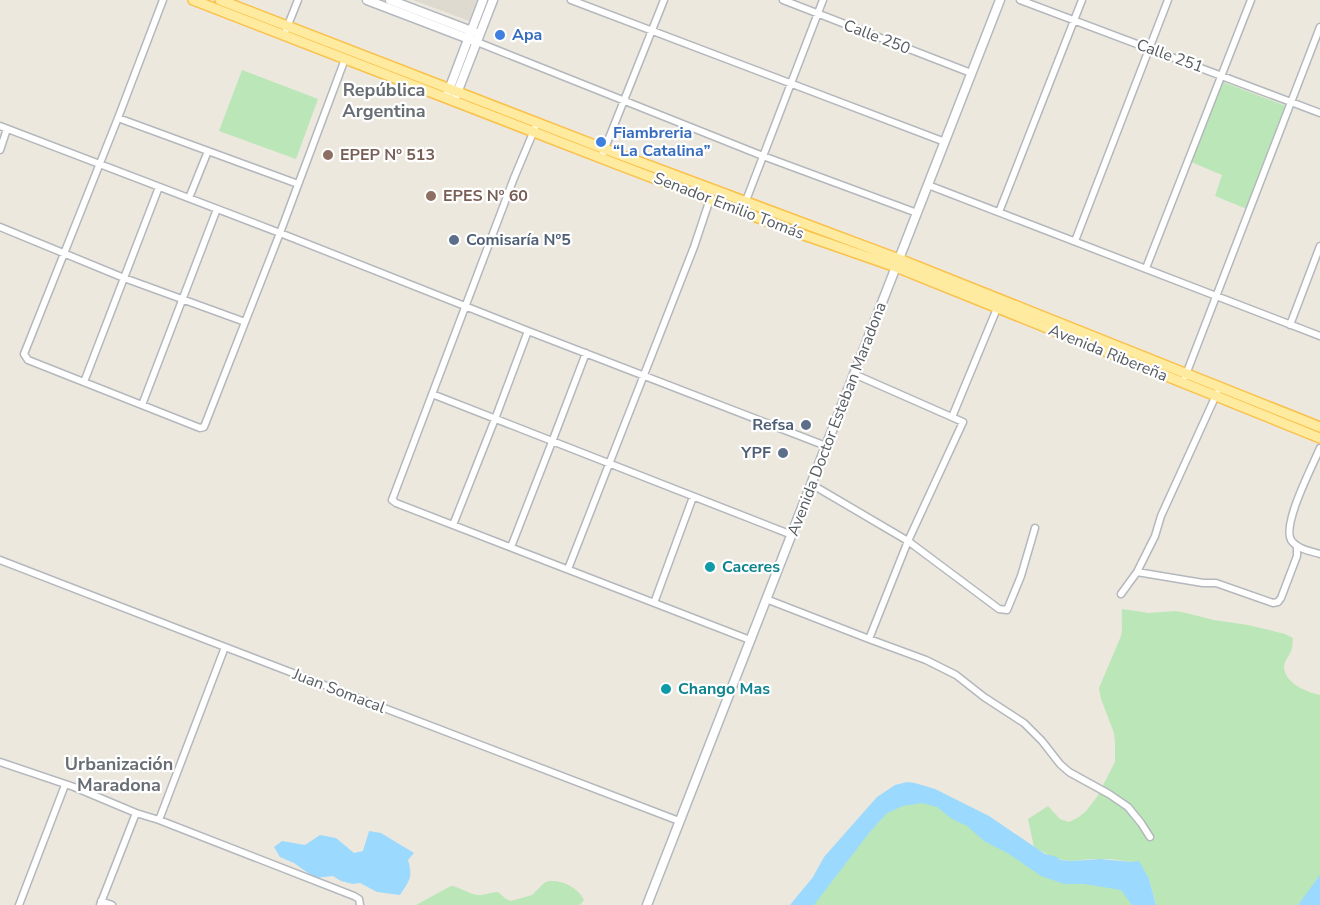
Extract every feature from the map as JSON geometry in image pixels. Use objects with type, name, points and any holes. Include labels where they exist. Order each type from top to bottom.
[{"type":"main road","name":"Senador Emilio Tomás","points":[[193,0],[286,31],[452,95],[534,132],[603,153],[897,263]]},
{"type":"main road","name":"Senador Emilio Tomás","points":[[220,0],[345,59],[537,122],[603,153],[710,198],[744,206]]},
{"type":"main road","points":[[367,0],[475,36]]},
{"type":"main road","points":[[390,0],[475,36]]},
{"type":"main road","points":[[475,36],[483,0]]},
{"type":"main road","points":[[452,95],[475,36],[493,0]]},
{"type":"main road","name":"Avenida Doctor Esteban Maradona","points":[[646,905],[1000,0]]},
{"type":"main road","name":"Avenida Ribereña","points":[[897,263],[1185,379],[1320,428]]},
{"type":"main road","name":"Avenida Ribereña","points":[[1218,391],[1320,438]]},
{"type":"street","points":[[163,0],[24,354],[28,360],[200,428],[204,427],[345,59]]},
{"type":"street","points":[[286,31],[298,0]]},
{"type":"street","points":[[572,0],[945,142]]},
{"type":"street","points":[[603,153],[663,0]]},
{"type":"street","name":"Calle 250","points":[[783,0],[971,73]]},
{"type":"street","points":[[744,206],[823,0]]},
{"type":"street","name":"Calle 251","points":[[1020,0],[1320,112]]},
{"type":"street","points":[[999,212],[1082,0]]},
{"type":"street","points":[[1075,241],[1168,0]]},
{"type":"street","points":[[1146,268],[1251,0]]},
{"type":"street","points":[[1185,379],[1320,27]]},
{"type":"street","points":[[475,36],[624,101],[917,213]]},
{"type":"street","points":[[118,118],[298,184]]},
{"type":"street","points":[[537,122],[392,500],[750,640]]},
{"type":"street","points":[[0,150],[4,128],[826,446]]},
{"type":"street","points":[[189,198],[208,152]]},
{"type":"street","points":[[928,184],[1320,336]]},
{"type":"street","points":[[84,382],[159,187]]},
{"type":"street","points":[[568,569],[710,198]]},
{"type":"street","points":[[142,405],[217,209]]},
{"type":"street","points":[[0,227],[124,278],[245,322]]},
{"type":"street","points":[[1290,324],[1320,246]]},
{"type":"street","points":[[952,417],[999,304]]},
{"type":"street","points":[[453,525],[528,331]]},
{"type":"street","points":[[511,547],[585,353]]},
{"type":"street","points":[[854,374],[963,422],[908,541],[868,639]]},
{"type":"street","points":[[1121,594],[1137,572],[1155,536],[1161,516],[1218,391]]},
{"type":"street","points":[[432,394],[792,535]]},
{"type":"street","points":[[1320,448],[1292,514],[1289,528],[1290,538],[1297,546],[1320,554]]},
{"type":"street","points":[[811,484],[908,541],[999,609],[1007,610],[1021,576],[1035,528]]},
{"type":"street","points":[[654,603],[693,497]]},
{"type":"street","points":[[1137,572],[1216,583],[1273,603],[1278,602],[1281,598],[1297,556],[1297,546]]},
{"type":"street","name":"Juan Somacal","points":[[0,560],[679,821]]},
{"type":"street","points":[[766,599],[927,660],[956,675],[984,697],[1024,723],[1069,772],[1128,807],[1150,837]]},
{"type":"street","points":[[159,820],[225,648]]},
{"type":"street","points":[[0,762],[95,795],[136,813],[354,896],[359,899],[360,905]]},
{"type":"street","points":[[19,905],[65,785]]},
{"type":"street","points":[[112,905],[101,903],[136,813]]},
{"type":"shaded area","points":[[413,0],[477,0],[469,21]]},
{"type":"green space","points":[[242,70],[318,99],[296,159],[219,131]]},
{"type":"green space","points":[[1223,82],[1286,106],[1247,209],[1215,196],[1222,175],[1191,162]]},
{"type":"green space","points":[[1122,609],[1149,613],[1176,611],[1248,625],[1293,638],[1284,666],[1285,672],[1297,686],[1320,695],[1320,878],[1298,905],[1156,905],[1149,879],[1131,862],[1110,859],[1072,861],[1056,859],[1034,847],[1028,819],[1048,806],[1060,819],[1069,822],[1079,817],[1097,797],[1115,762],[1114,733],[1099,688],[1121,636]]},
{"type":"green space","points":[[923,797],[1012,849],[1137,891],[1138,905],[810,905],[876,816]]},
{"type":"green space","points":[[549,881],[569,885],[578,891],[584,900],[580,905],[416,905],[451,886],[477,895],[498,892],[511,901],[532,895]]},
{"type":"water","points":[[907,782],[935,789],[989,816],[1045,854],[1060,860],[1139,861],[1149,879],[1156,905],[1132,905],[1121,890],[1084,884],[1064,884],[1041,876],[1009,854],[984,841],[967,826],[952,819],[937,807],[922,803],[903,806],[887,813],[814,905],[790,905],[813,877],[824,857],[877,797],[895,785]]},
{"type":"water","points":[[369,831],[381,833],[414,853],[408,860],[410,878],[400,895],[377,892],[360,883],[341,881],[333,876],[315,878],[294,863],[280,857],[274,847],[282,841],[305,845],[320,835],[336,838],[354,853],[363,851]]},
{"type":"water","points":[[1320,875],[1320,905],[1298,905]]},
{"type":"waterway","points":[[1125,878],[1137,891],[1138,905]]},
{"type":"place","name":"Apa","points":[[500,35]]},
{"type":"place","name":"Fiambreria “La Catalina”","points":[[601,142]]},
{"type":"place","name":"EPEP Nº 513","points":[[328,155]]},
{"type":"place","name":"EPES Nº 60","points":[[431,196]]},
{"type":"place","name":"Comisaría Nº5","points":[[454,240]]},
{"type":"place","name":"Refsa","points":[[806,425]]},
{"type":"place","name":"YPF","points":[[783,453]]},
{"type":"place","name":"Caceres","points":[[710,567]]},
{"type":"place","name":"Chango Mas","points":[[666,689]]},
{"type":"district","name":"República Argentina","points":[[384,100]]},
{"type":"district","name":"Urbanización Maradona","points":[[119,774]]}]
